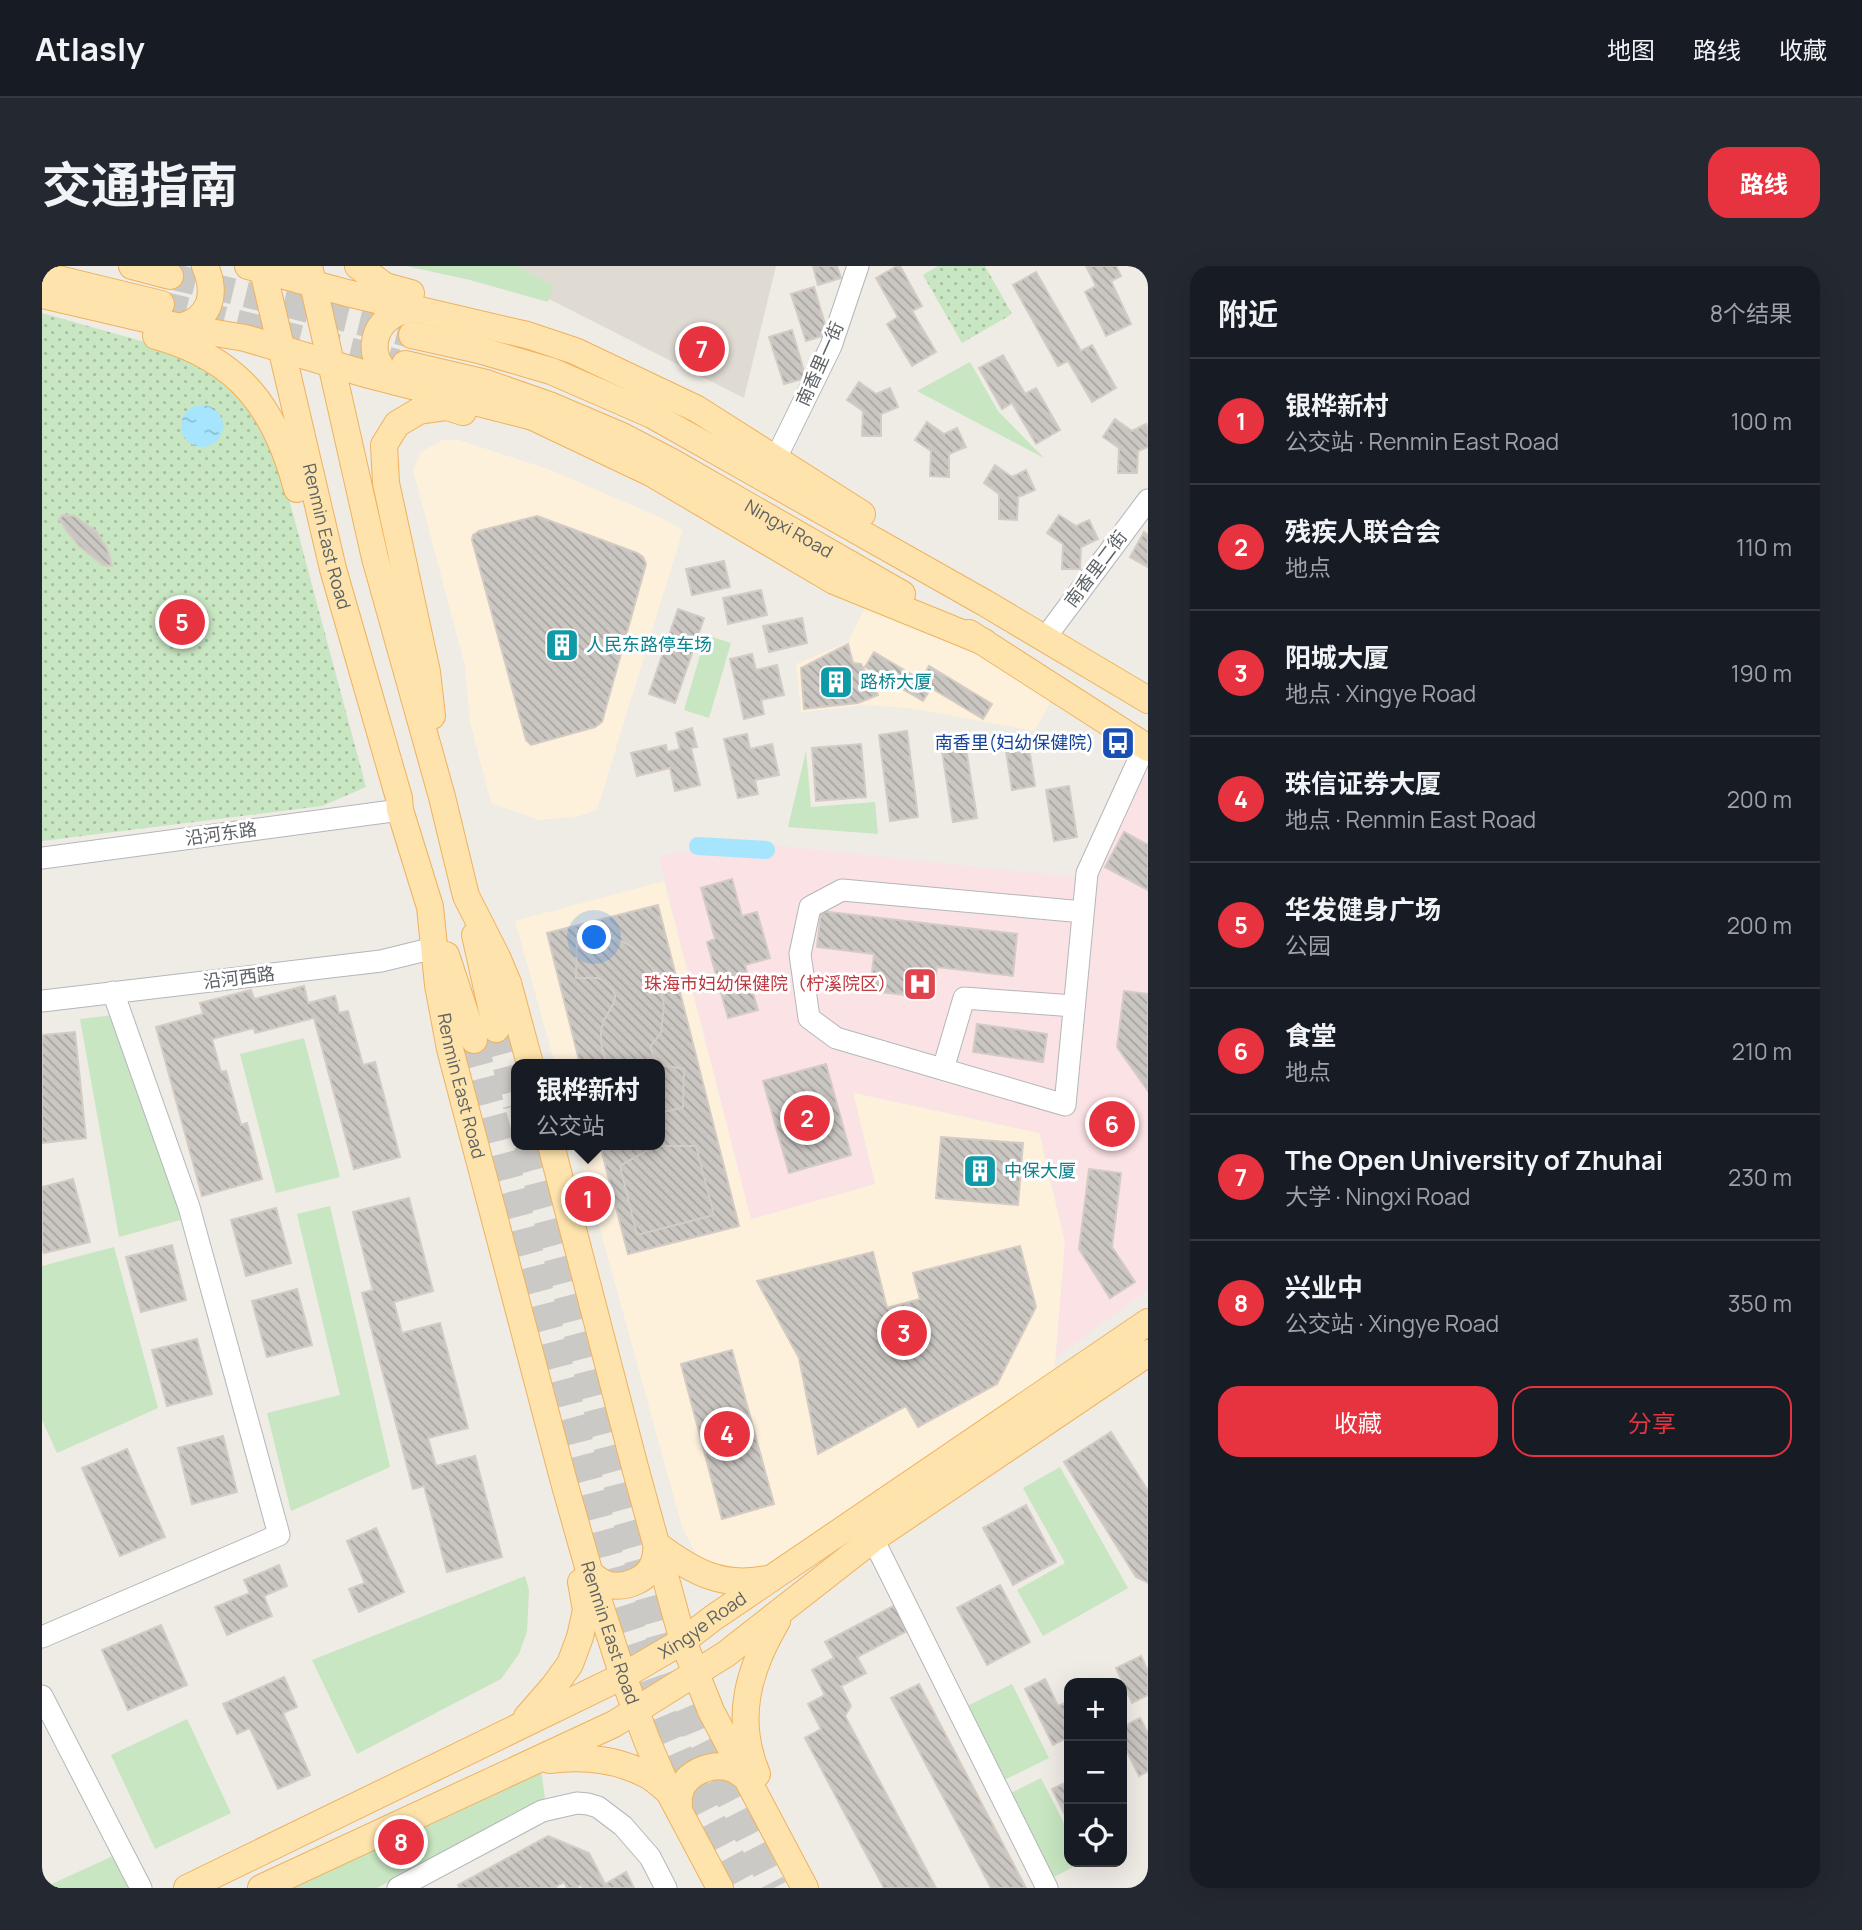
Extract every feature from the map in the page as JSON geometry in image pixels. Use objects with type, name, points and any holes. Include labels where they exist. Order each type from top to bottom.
[{"type":"main road","points":[[132,266],[170,276]]},
{"type":"main road","points":[[180,327],[194,322],[209,304],[211,291],[205,266]]},
{"type":"main road","points":[[358,266],[385,286],[473,308],[527,335]]},
{"type":"main road","points":[[257,267],[311,275],[414,309],[527,335],[575,351],[697,409],[921,551],[985,603]]},
{"type":"main road","name":"Renmin East Road","points":[[257,267],[281,349],[333,569],[430,906],[443,1015],[450,1049],[590,1574],[636,1712],[674,1801],[720,1888]]},
{"type":"main road","points":[[42,275],[161,304]]},
{"type":"main road","points":[[311,275],[375,558],[442,797],[466,897],[485,1034],[430,906]]},
{"type":"main road","points":[[42,295],[180,327],[244,338],[330,362],[401,373],[533,418],[651,473],[834,581],[984,642]]},
{"type":"main road","points":[[42,308],[175,341],[212,358],[246,384],[275,427],[288,458],[365,733],[400,804]]},
{"type":"main road","points":[[401,373],[385,374],[374,350],[376,337],[388,317],[402,310],[414,309]]},
{"type":"main road","name":"Ningxi Road","points":[[412,335],[479,350],[551,371],[652,415],[985,603],[1148,699]]},
{"type":"main road","name":"Ningxi Road","points":[[401,373],[486,383],[549,405],[622,436],[672,462],[984,642],[1146,747]]},
{"type":"main road","points":[[442,797],[427,672],[386,483],[384,445],[397,424],[419,411],[447,407],[508,424],[651,473]]},
{"type":"main road","points":[[333,569],[375,558]]},
{"type":"main road","points":[[466,897],[498,957],[529,1059]]},
{"type":"main road","points":[[552,1150],[683,1641],[710,1711],[805,1888]]},
{"type":"main road","name":"Xingye Road","points":[[187,1888],[623,1676],[683,1641],[1148,1322]]},
{"type":"main road","name":"Xingye Road","points":[[261,1888],[636,1712],[726,1654],[873,1539],[1148,1353]]},
{"type":"main road","points":[[518,1727],[570,1664],[586,1610],[581,1578],[564,1512],[561,1470]]},
{"type":"main road","points":[[590,1574],[608,1585],[626,1586],[648,1573],[654,1563],[657,1545]]},
{"type":"main road","points":[[657,1545],[677,1560],[707,1575],[731,1582],[773,1578]]},
{"type":"main road","points":[[784,1609],[764,1643],[752,1673],[744,1716],[746,1740],[753,1764],[805,1888]]},
{"type":"main road","points":[[534,1762],[566,1758],[592,1759],[623,1765],[648,1776],[674,1801],[685,1780],[698,1772],[718,1766],[731,1768],[745,1776]]},
{"type":"street","name":"南香里一街","points":[[775,460],[831,346],[858,266]]},
{"type":"street","name":"南香里二街","points":[[1045,638],[1148,500]]},
{"type":"street","points":[[1083,912],[842,890],[810,907],[800,954],[809,1018],[836,1038],[1065,1105],[1087,873],[1146,747]]},
{"type":"street","name":"沿河东路","points":[[42,858],[400,804]]},
{"type":"street","name":"沿河西路","points":[[42,1001],[381,961],[434,948]]},
{"type":"street","points":[[42,1637],[279,1535],[188,1207],[113,992]]},
{"type":"street","points":[[943,1069],[964,998],[1074,1006]]},
{"type":"street","points":[[873,1539],[1047,1888]]},
{"type":"street","points":[[42,1696],[141,1888]]},
{"type":"street","points":[[398,1888],[542,1811],[577,1803],[598,1807],[623,1826],[650,1857],[666,1888]]},
{"type":"shaded area","points":[[433,266],[776,266],[744,398],[551,300]]},
{"type":"shaded area","points":[[442,440],[459,440],[551,470],[683,530],[597,810],[576,817],[539,820],[491,803],[470,722],[465,666],[413,470],[421,452]]},
{"type":"shaded area","points":[[869,599],[983,645],[1056,693],[1034,731],[910,708],[863,705],[801,712],[796,664],[848,642]]},
{"type":"shaded area","name":"珠海市妇幼保健院（柠溪院区）","points":[[1148,760],[1148,1290],[1056,1357],[1065,1242],[1040,1133],[853,1092],[875,1184],[751,1219],[659,856],[749,843],[1074,877],[1096,865]]},
{"type":"shaded area","points":[[664,881],[751,1219],[875,1184],[853,1093],[1039,1133],[1065,1242],[1053,1387],[773,1577],[707,1575],[682,1527],[578,1150],[665,1150],[665,1059],[554,1059],[515,921]]},
{"type":"green space","points":[[406,266],[517,266],[553,286],[548,302],[470,280]]},
{"type":"green space","points":[[938,266],[985,266],[1012,314],[962,343],[923,275]]},
{"type":"green space","points":[[42,313],[180,352],[234,385],[278,458],[366,787],[322,806],[42,841]]},
{"type":"green space","points":[[970,362],[998,411],[1044,458],[917,391]]},
{"type":"green space","points":[[706,635],[731,643],[709,718],[684,710]]},
{"type":"green space","points":[[806,751],[811,807],[875,802],[878,834],[788,827]]},
{"type":"green space","points":[[114,1015],[184,1219],[119,1237],[80,1019]]},
{"type":"green space","points":[[304,1038],[340,1177],[276,1193],[240,1054]]},
{"type":"green space","points":[[330,1206],[390,1467],[291,1511],[267,1413],[340,1395],[297,1214]]},
{"type":"green space","points":[[114,1247],[158,1408],[57,1453],[42,1420],[42,1266]]},
{"type":"green space","points":[[1060,1467],[1128,1588],[1043,1636],[1017,1590],[1065,1563],[1023,1488]]},
{"type":"green space","points":[[525,1576],[529,1590],[527,1631],[519,1654],[501,1679],[357,1754],[312,1660]]},
{"type":"green space","points":[[1012,1684],[1049,1758],[1004,1780],[967,1706]]},
{"type":"green space","points":[[187,1719],[231,1813],[155,1849],[111,1755]]},
{"type":"green space","points":[[541,1770],[545,1798],[377,1888],[286,1888]]},
{"type":"green space","points":[[1041,1778],[1064,1823],[1064,1867],[1073,1867],[1052,1878],[1009,1794]]},
{"type":"green space","points":[[113,1856],[128,1888],[43,1888]]},
{"type":"water","points":[[202,405],[217,411],[223,426],[217,441],[202,447],[187,441],[181,426],[187,411]]},
{"type":"building","points":[[813,266],[837,266],[841,278],[818,285]]},
{"type":"building","points":[[900,266],[922,306],[912,311],[936,352],[912,366],[887,324],[898,317],[876,278]]},
{"type":"building","points":[[1086,266],[1116,266],[1121,276],[1111,281],[1131,324],[1106,336],[1085,292],[1096,286]]},
{"type":"building","points":[[1036,272],[1081,351],[1092,345],[1116,388],[1092,402],[1068,361],[1058,366],[1013,285]]},
{"type":"building","points":[[814,287],[828,334],[806,341],[791,294]]},
{"type":"building","points":[[792,330],[806,378],[784,384],[769,337]]},
{"type":"building","points":[[1003,355],[1025,394],[1036,388],[1060,430],[1036,444],[1012,403],[1002,409],[979,368]]},
{"type":"building","points":[[859,382],[876,394],[890,388],[898,407],[881,414],[881,436],[862,436],[863,411],[847,400]]},
{"type":"building","points":[[1115,419],[1132,431],[1146,424],[1148,447],[1138,451],[1137,473],[1118,473],[1119,448],[1103,437]]},
{"type":"building","points":[[927,422],[944,434],[957,428],[966,447],[949,454],[949,477],[930,476],[931,451],[915,440]]},
{"type":"building","points":[[995,465],[1012,477],[1026,470],[1035,490],[1018,497],[1017,520],[999,519],[999,494],[984,483]]},
{"type":"building","points":[[63,515],[74,516],[97,532],[108,551],[112,566],[103,565],[79,546],[59,519]]},
{"type":"building","points":[[1059,515],[1076,526],[1089,520],[1098,539],[1081,547],[1080,569],[1062,569],[1063,544],[1047,533]]},
{"type":"building","name":"人民东路停车场","points":[[537,516],[637,553],[643,557],[646,564],[602,722],[595,727],[531,745],[526,740],[472,540],[473,535],[479,531]]},
{"type":"building","points":[[1144,532],[1148,535],[1148,567],[1130,557]]},
{"type":"building","points":[[724,561],[730,587],[692,595],[686,569]]},
{"type":"building","points":[[761,590],[767,615],[728,624],[723,598]]},
{"type":"building","points":[[678,609],[704,618],[675,703],[649,694]]},
{"type":"building","points":[[802,618],[807,643],[769,652],[763,626]]},
{"type":"building","name":"路桥大厦","points":[[848,644],[853,663],[861,664],[878,695],[858,703],[804,709],[801,668]]},
{"type":"building","points":[[874,652],[921,680],[929,666],[992,704],[983,719],[931,688],[923,701],[865,667]]},
{"type":"building","points":[[752,654],[756,670],[777,665],[784,695],[761,700],[764,714],[744,719],[730,659]]},
{"type":"building","points":[[692,728],[697,747],[691,748],[700,785],[675,791],[670,768],[637,776],[631,753],[666,745],[667,752],[680,749],[676,733]]},
{"type":"building","points":[[907,731],[918,817],[890,821],[879,735]]},
{"type":"building","points":[[747,734],[750,749],[772,744],[779,775],[755,780],[758,794],[738,798],[724,739]]},
{"type":"building","points":[[1027,735],[1035,786],[1012,790],[1004,738]]},
{"type":"building","points":[[965,742],[977,818],[953,822],[941,745]]},
{"type":"building","points":[[861,744],[866,797],[816,801],[812,748]]},
{"type":"building","points":[[1069,786],[1077,837],[1054,841],[1046,790]]},
{"type":"building","points":[[1124,832],[1148,845],[1148,890],[1105,867]]},
{"type":"building","points":[[732,879],[742,916],[757,912],[770,958],[745,965],[758,1010],[728,1018],[707,942],[715,939],[701,888]]},
{"type":"building","points":[[658,905],[739,1226],[628,1254],[601,1150],[665,1150],[665,1059],[579,1059],[547,933]]},
{"type":"building","points":[[821,911],[1017,934],[1013,976],[937,967],[933,998],[870,991],[874,954],[817,947]]},
{"type":"building","points":[[577,934],[604,934],[623,942],[633,948],[652,968],[664,1006],[661,1033],[650,1047],[656,1059],[605,1059],[601,1031],[615,996],[613,990],[598,978],[576,978]]},
{"type":"building","points":[[304,986],[308,1003],[335,996],[339,1013],[348,1011],[363,1065],[375,1062],[400,1157],[354,1169],[314,1018],[255,1033],[254,1028],[212,1039],[221,1072],[226,1071],[241,1125],[247,1123],[262,1179],[202,1196],[156,1027],[203,1014],[200,1003],[251,990],[254,999]]},
{"type":"building","points":[[1124,991],[1148,994],[1148,1091],[1117,1047]]},
{"type":"building","points":[[977,1024],[1047,1034],[1043,1062],[973,1052]]},
{"type":"building","points":[[75,1032],[86,1138],[42,1143],[42,1035]]},
{"type":"building","points":[[826,1064],[851,1155],[789,1173],[763,1081]]},
{"type":"building","points":[[665,1066],[684,1069],[683,1107],[665,1111]]},
{"type":"building","points":[[1102,1101],[1129,1105],[1122,1147],[1096,1143]]},
{"type":"building","name":"中保大厦","points":[[941,1137],[1023,1143],[1018,1205],[936,1198]]},
{"type":"building","points":[[665,1146],[696,1146],[714,1215],[637,1235],[620,1166],[648,1150],[665,1150]]},
{"type":"building","points":[[1089,1169],[1121,1173],[1112,1247],[1135,1282],[1110,1298],[1079,1249]]},
{"type":"building","points":[[73,1179],[90,1242],[44,1253],[42,1187]]},
{"type":"building","points":[[409,1198],[433,1291],[394,1302],[402,1333],[440,1323],[468,1428],[428,1438],[436,1466],[475,1456],[502,1557],[447,1572],[424,1486],[413,1489],[362,1293],[373,1290],[353,1212]]},
{"type":"building","points":[[276,1208],[291,1263],[246,1276],[231,1220]]},
{"type":"building","points":[[172,1245],[186,1300],[141,1312],[126,1257]]},
{"type":"building","points":[[1020,1246],[1036,1307],[997,1384],[918,1427],[906,1406],[818,1454],[799,1358],[757,1281],[873,1252],[887,1308],[920,1299],[913,1273]]},
{"type":"building","points":[[297,1289],[312,1345],[267,1357],[252,1301]]},
{"type":"building","points":[[197,1339],[212,1394],[167,1406],[152,1350]]},
{"type":"building","points":[[732,1350],[774,1504],[722,1519],[681,1364]]},
{"type":"building","points":[[1111,1432],[1148,1491],[1148,1583],[1136,1577],[1064,1462]]},
{"type":"building","points":[[223,1436],[237,1492],[192,1504],[178,1448]]},
{"type":"building","points":[[127,1449],[165,1537],[120,1556],[82,1468]]},
{"type":"building","points":[[1026,1505],[1056,1562],[1013,1585],[983,1528]]},
{"type":"building","points":[[376,1528],[404,1592],[359,1612],[349,1589],[365,1583],[347,1541]]},
{"type":"building","points":[[279,1565],[287,1586],[264,1596],[272,1616],[227,1635],[215,1607],[250,1593],[244,1580]]},
{"type":"building","points":[[1000,1585],[1030,1642],[987,1665],[957,1608]]},
{"type":"building","points":[[895,1605],[909,1630],[857,1657],[866,1673],[841,1686],[851,1706],[845,1716],[936,1888],[884,1888],[805,1738],[821,1729],[808,1704],[825,1695],[812,1670],[834,1658],[825,1642]]},
{"type":"building","points":[[161,1625],[187,1685],[128,1710],[102,1650]]},
{"type":"building","points":[[1141,1656],[1148,1671],[1148,1695],[1132,1703],[1127,1692],[1127,1678],[1121,1678],[1116,1668]]},
{"type":"building","points":[[284,1677],[297,1707],[283,1713],[310,1775],[278,1789],[250,1728],[237,1734],[223,1704]]},
{"type":"building","points":[[1045,1679],[1058,1706],[1064,1703],[1064,1740],[1053,1745],[1025,1689]]},
{"type":"building","points":[[919,1684],[1026,1888],[991,1888],[891,1698]]},
{"type":"building","points":[[1140,1718],[1148,1733],[1148,1771],[1139,1776],[1127,1751],[1127,1724]]},
{"type":"building","points":[[1064,1783],[1064,1813],[1052,1789]]},
{"type":"building","points":[[548,1836],[589,1853],[605,1884],[626,1872],[634,1888],[583,1888],[581,1885],[567,1888],[564,1882],[554,1888],[459,1888],[458,1885]]},
{"type":"waterway","points":[[698,846],[766,850]]},
{"type":"tunnel","points":[[170,276],[412,335]]},
{"type":"tunnel","points":[[161,304],[397,362]]},
{"type":"tunnel","points":[[496,1029],[511,1087]]},
{"type":"tunnel","points":[[474,1040],[631,1626],[684,1762],[748,1888]]},
{"type":"tunnel","points":[[528,1150],[660,1641],[696,1735],[774,1888]]},
{"type":"place","name":"The Open University of Zhuhai","points":[[702,349]]},
{"type":"place","name":"华发健身广场","points":[[182,622]]},
{"type":"place","name":"人民东路停车场","points":[[562,645]]},
{"type":"place","name":"路桥大厦","points":[[836,682]]},
{"type":"place","name":"南香里(妇幼保健院)","points":[[1118,743]]},
{"type":"place","name":"珠海市妇幼保健院（柠溪院区）","points":[[920,984]]},
{"type":"place","name":"残疾人联合会","points":[[807,1118]]},
{"type":"place","name":"食堂","points":[[1112,1124]]},
{"type":"place","name":"中保大厦","points":[[980,1171]]},
{"type":"place","name":"银桦新村","points":[[588,1199]]},
{"type":"place","name":"阳城大厦","points":[[904,1333]]},
{"type":"place","name":"珠信证券大厦","points":[[727,1434]]},
{"type":"place","name":"兴业中","points":[[401,1842]]}]
